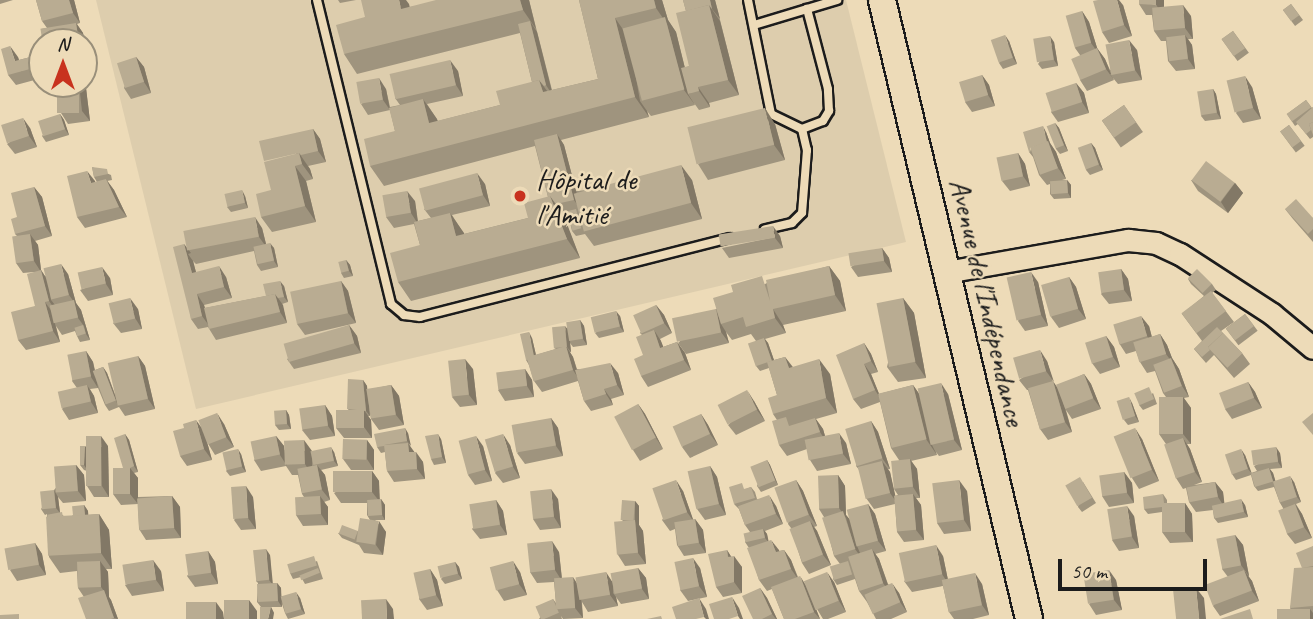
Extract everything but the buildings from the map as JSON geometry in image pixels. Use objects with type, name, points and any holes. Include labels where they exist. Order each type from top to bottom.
[{"type":"main road","name":"Avenue de l'Indépendance","points":[[882,0],[1029,619]]},
{"type":"street","points":[[946,272],[1128,240],[1156,243],[1180,254],[1272,314],[1313,348]]},
{"type":"lane","points":[[317,0],[391,304],[404,315],[420,317],[744,234]]},
{"type":"lane","points":[[748,0],[771,114],[802,129],[823,121],[829,111],[828,89],[807,9]]},
{"type":"lane","points":[[754,24],[837,0]]},
{"type":"lane","points":[[756,232],[792,223],[802,213],[807,178],[802,129]]},
{"type":"shaded area","name":"Hôpital de l'Amitié","points":[[96,0],[846,0],[906,242],[196,409]]},
{"type":"place","name":"Hôpital de l'Amitié","points":[[520,196]]}]
